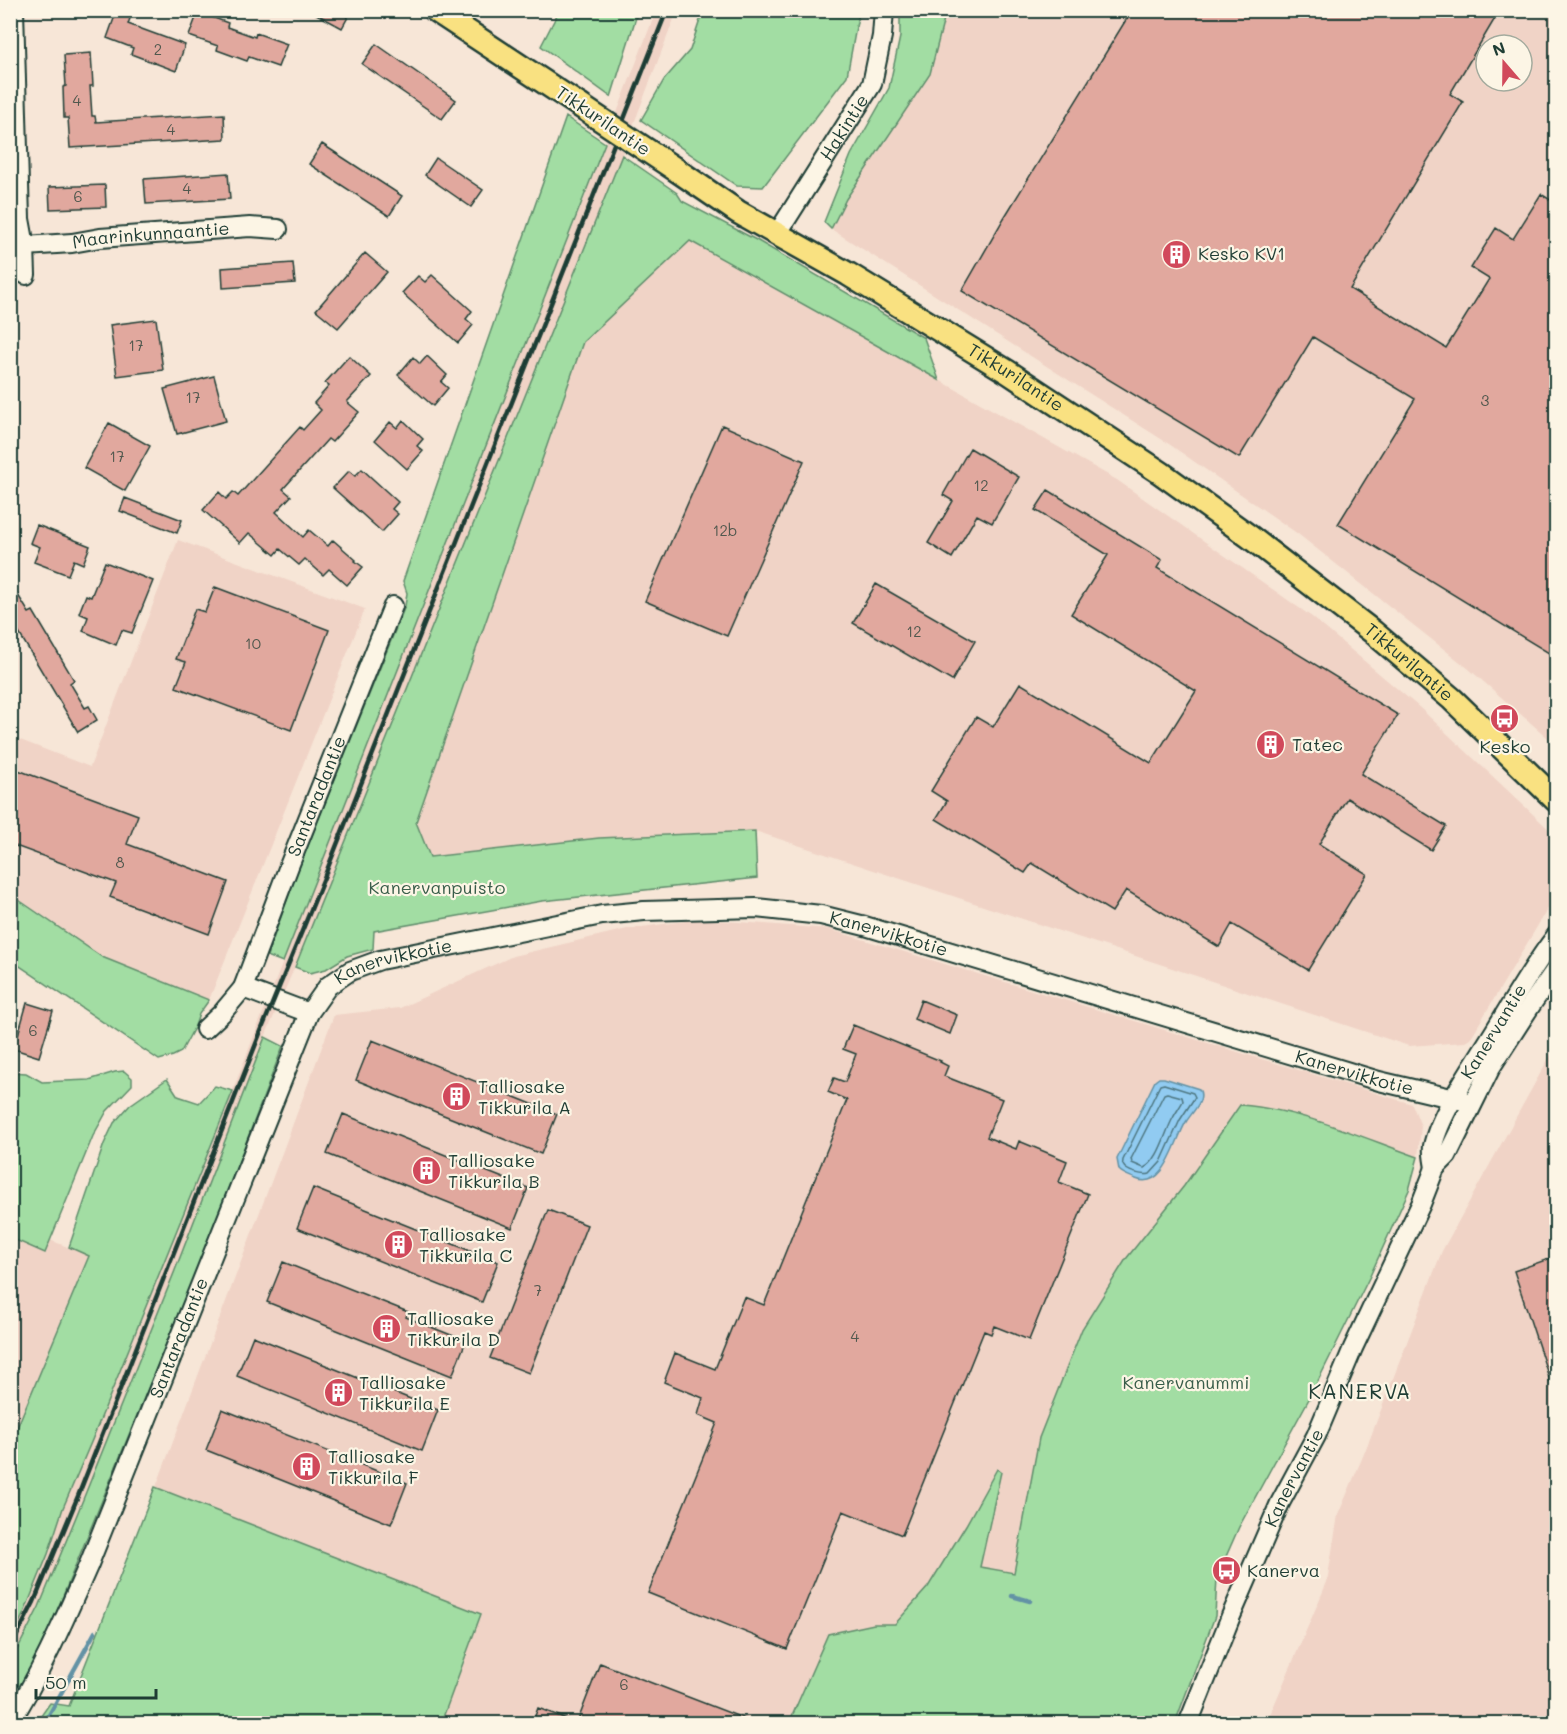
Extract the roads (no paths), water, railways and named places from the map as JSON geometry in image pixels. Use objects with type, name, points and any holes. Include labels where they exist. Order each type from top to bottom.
[{"type":"main road","name":"Tikkurilantie","points":[[435,10],[738,212],[848,274],[1008,372],[1161,473],[1242,531],[1372,632],[1452,699],[1557,800]]},
{"type":"street","points":[[14,10],[20,219],[27,275]]},
{"type":"street","name":"Hakintie","points":[[777,234],[872,84],[882,36],[884,10]]},
{"type":"street","name":"Maarinkunnaantie","points":[[24,246],[250,227],[278,229]]},
{"type":"street","name":"Santaradantie","points":[[205,1029],[243,988],[393,606]]},
{"type":"street","name":"Kanervikkotie","points":[[309,1013],[328,987],[350,971],[380,960],[602,915],[707,908],[756,908],[821,915],[865,926],[1368,1078],[1472,1103]]},
{"type":"street","name":"Kanervantie","points":[[1435,1168],[1432,1148],[1439,1128],[1454,1099],[1518,993],[1557,936]]},
{"type":"street","name":"Kanervantie","points":[[1188,1724],[1275,1513],[1316,1436],[1353,1348],[1421,1204],[1435,1168],[1447,1156],[1472,1103],[1497,1058],[1557,969]]},
{"type":"street","points":[[243,988],[309,1013]]},
{"type":"street","name":"Santaradantie","points":[[10,1722],[56,1639],[89,1564],[309,1013]]},
{"type":"water","points":[[1159,1078],[1199,1089],[1201,1097],[1186,1122],[1168,1162],[1154,1178],[1146,1181],[1136,1179],[1119,1170],[1117,1159],[1155,1081]]},
{"type":"waterway","points":[[1012,1596],[1030,1601]]},
{"type":"waterway","points":[[44,1724],[95,1632]]},
{"type":"railway","points":[[10,1649],[34,1602],[78,1496],[667,10]]},
{"type":"place","name":"Kesko KV1","points":[[1177,254]]},
{"type":"place","name":"Kesko","points":[[1505,718]]},
{"type":"place","name":"Tatec","points":[[1271,745]]},
{"type":"place","name":"Talliosake Tikkurila A","points":[[457,1097]]},
{"type":"place","name":"Talliosake Tikkurila B","points":[[427,1171]]},
{"type":"place","name":"Talliosake Tikkurila C","points":[[398,1245]]},
{"type":"place","name":"Talliosake Tikkurila D","points":[[386,1329]]},
{"type":"place","name":"Talliosake Tikkurila E","points":[[338,1393]]},
{"type":"place","name":"Talliosake Tikkurila F","points":[[307,1467]]},
{"type":"place","name":"Kanerva","points":[[1226,1571]]},
{"type":"district","name":"KANERVA","points":[[1360,1392]]},
{"type":"park label","name":"Kanervanpuisto","points":[[437,888]]},
{"type":"park label","name":"Kanervanummi","points":[[1186,1383]]}]
